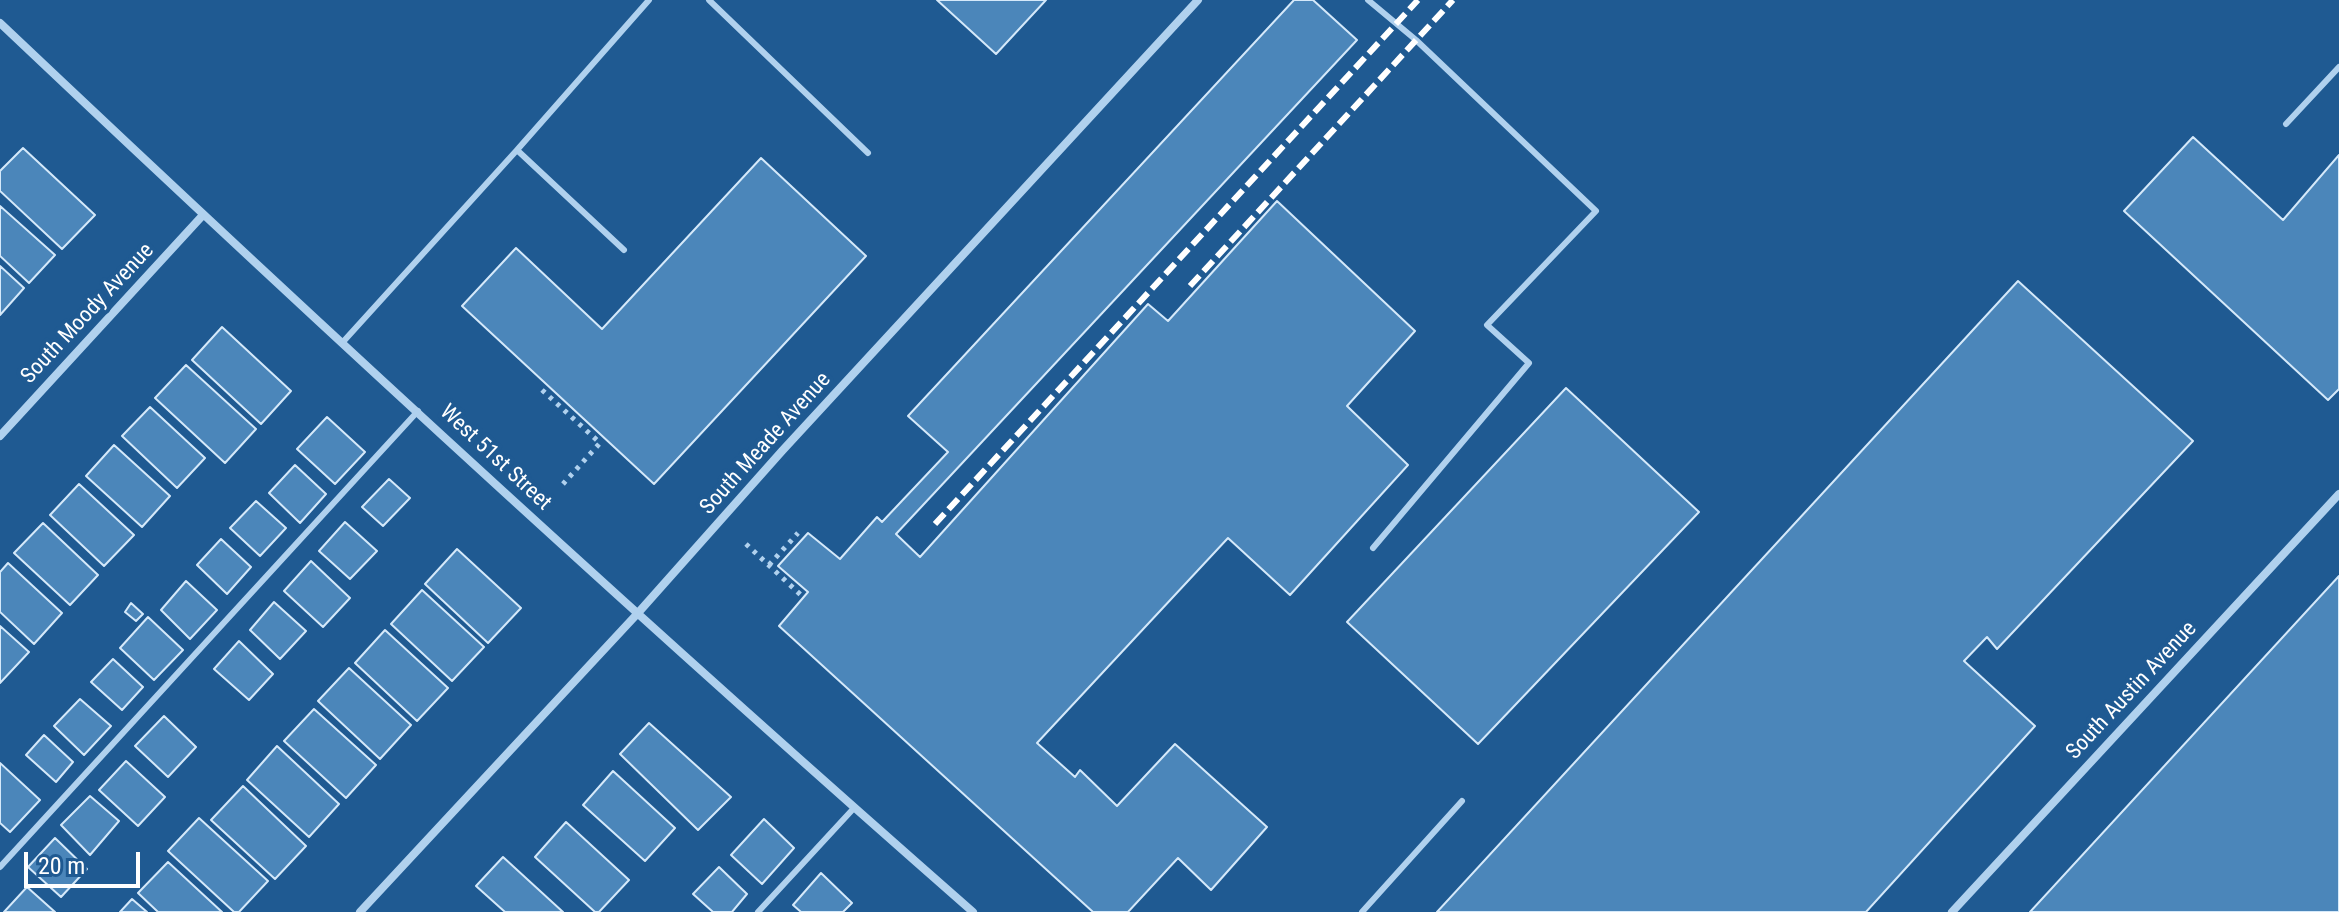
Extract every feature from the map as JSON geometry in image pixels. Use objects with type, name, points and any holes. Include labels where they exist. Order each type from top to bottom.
[{"type":"street","name":"South Meade Avenue","points":[[360,912],[638,613],[782,451],[1198,0]]},
{"type":"street","name":"West 51st Street","points":[[0,23],[342,343],[854,808],[973,912]]},
{"type":"street","name":"South Moody Avenue","points":[[0,436],[203,215]]},
{"type":"street","name":"South Austin Avenue","points":[[1952,912],[2339,494]]},
{"type":"lane","points":[[342,343],[649,0]]},
{"type":"lane","points":[[709,0],[868,153]]},
{"type":"lane","points":[[1368,0],[1416,40],[1596,211],[1487,325],[1529,363],[1373,548]]},
{"type":"lane","points":[[2286,124],[2339,67]]},
{"type":"lane","points":[[517,150],[624,250]]},
{"type":"lane","points":[[0,867],[418,411]]},
{"type":"lane","points":[[1362,912],[1462,801]]},
{"type":"lane","points":[[758,912],[854,808]]},
{"type":"path","points":[[542,390],[600,443],[563,484]]},
{"type":"path","points":[[769,565],[798,533]]},
{"type":"path","points":[[746,544],[803,597]]},
{"type":"building","points":[[937,0],[1046,0],[996,54]]},
{"type":"building","points":[[1294,0],[1313,0],[1357,40],[896,534],[920,557],[1148,304],[1168,321],[1277,201],[1415,331],[1347,406],[1408,465],[1290,595],[1228,538],[1037,743],[1075,777],[1080,770],[1117,806],[1175,744],[1267,827],[1211,890],[1178,858],[1128,912],[1093,912],[779,626],[808,592],[778,566],[808,533],[840,559],[877,517],[882,522],[948,452],[908,416]]},
{"type":"building","points":[[2193,137],[2283,220],[2339,155],[2339,389],[2328,400],[2124,211]]},
{"type":"building","points":[[23,148],[95,215],[62,249],[0,191],[0,171]]},
{"type":"building","points":[[761,158],[866,256],[654,484],[462,306],[516,248],[602,329]]},
{"type":"building","points":[[0,206],[55,255],[29,283],[0,256]]},
{"type":"building","points":[[0,266],[24,288],[0,315]]},
{"type":"building","points":[[2018,281],[2193,441],[1997,649],[1987,637],[1964,661],[2035,726],[1866,912],[1437,912]]},
{"type":"building","points":[[222,327],[291,391],[261,424],[192,360]]},
{"type":"building","points":[[186,365],[256,429],[225,463],[155,398]]},
{"type":"building","points":[[1566,388],[1699,512],[1478,744],[1347,622]]},
{"type":"building","points":[[150,407],[205,458],[177,488],[122,436]]},
{"type":"building","points":[[327,417],[365,452],[335,484],[297,449]]},
{"type":"building","points":[[114,445],[170,496],[142,527],[86,476]]},
{"type":"building","points":[[295,465],[326,494],[300,523],[269,493]]},
{"type":"building","points":[[389,479],[410,498],[383,526],[362,507]]},
{"type":"building","points":[[79,484],[134,535],[104,566],[50,515]]},
{"type":"building","points":[[256,501],[286,528],[260,556],[230,528]]},
{"type":"building","points":[[345,522],[377,551],[350,579],[319,551]]},
{"type":"building","points":[[43,523],[98,575],[70,605],[14,553]]},
{"type":"building","points":[[221,539],[251,567],[227,594],[197,565]]},
{"type":"building","points":[[457,549],[521,608],[488,643],[425,584]]},
{"type":"building","points":[[311,561],[350,598],[323,627],[284,591]]},
{"type":"building","points":[[8,563],[62,613],[34,644],[0,612],[0,572]]},
{"type":"building","points":[[2339,576],[2339,912],[2030,912]]},
{"type":"building","points":[[186,581],[217,610],[190,639],[161,610]]},
{"type":"building","points":[[422,590],[484,647],[452,681],[391,624]]},
{"type":"building","points":[[274,602],[306,631],[280,659],[250,630]]},
{"type":"building","points":[[131,603],[143,614],[136,621],[125,612]]},
{"type":"building","points":[[148,617],[183,650],[154,680],[120,648]]},
{"type":"building","points":[[0,626],[29,652],[0,683]]},
{"type":"building","points":[[385,630],[448,688],[417,721],[355,663]]},
{"type":"building","points":[[239,641],[273,674],[249,700],[214,669]]},
{"type":"building","points":[[113,659],[143,687],[122,710],[91,682]]},
{"type":"building","points":[[349,668],[411,725],[380,759],[318,701]]},
{"type":"building","points":[[80,699],[111,726],[84,755],[54,726]]},
{"type":"building","points":[[314,709],[376,765],[346,798],[284,741]]},
{"type":"building","points":[[164,716],[196,747],[168,777],[135,746]]},
{"type":"building","points":[[649,723],[731,797],[698,830],[620,754]]},
{"type":"building","points":[[44,735],[73,762],[56,782],[26,755]]},
{"type":"building","points":[[277,746],[339,804],[309,837],[247,780]]},
{"type":"building","points":[[126,761],[165,797],[138,826],[99,790]]},
{"type":"building","points":[[0,763],[40,800],[10,832],[0,823]]},
{"type":"building","points":[[613,771],[675,828],[645,861],[583,805]]},
{"type":"building","points":[[243,786],[306,846],[275,879],[211,820]]},
{"type":"building","points":[[90,796],[119,821],[90,855],[61,825]]},
{"type":"building","points":[[199,818],[268,881],[239,912],[234,912],[168,851]]},
{"type":"building","points":[[764,819],[794,848],[762,884],[731,855]]},
{"type":"building","points":[[566,822],[629,880],[599,912],[595,912],[535,857]]},
{"type":"building","points":[[55,838],[87,869],[61,897],[28,867]]},
{"type":"building","points":[[503,857],[563,912],[505,912],[476,886]]},
{"type":"building","points":[[168,862],[222,912],[158,912],[138,893]]},
{"type":"building","points":[[719,867],[747,894],[732,912],[713,912],[693,894]]},
{"type":"building","points":[[821,873],[852,903],[843,912],[801,912],[793,905]]},
{"type":"building","points":[[27,887],[55,912],[4,912]]},
{"type":"building","points":[[132,899],[147,912],[120,912]]},
{"type":"railway","points":[[935,524],[1418,0]]},
{"type":"railway","points":[[1190,286],[1453,0]]}]
